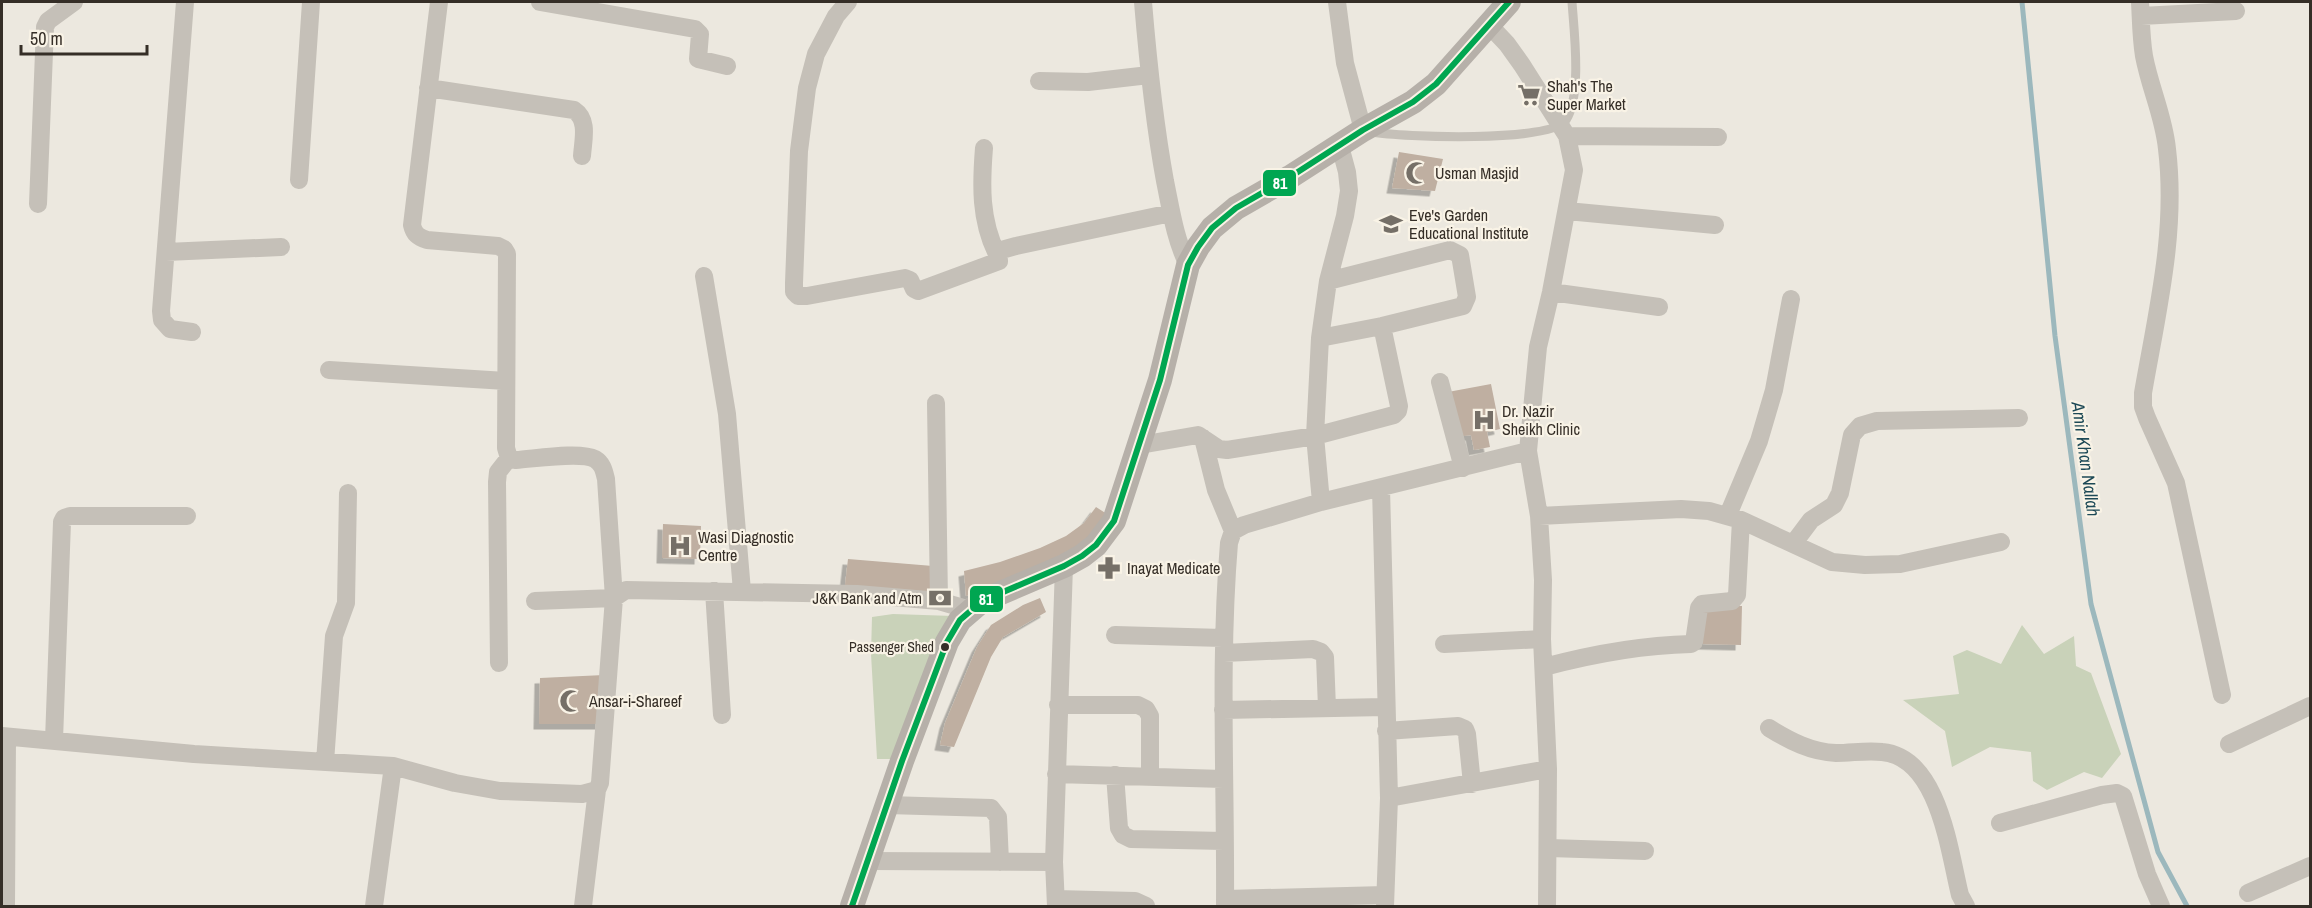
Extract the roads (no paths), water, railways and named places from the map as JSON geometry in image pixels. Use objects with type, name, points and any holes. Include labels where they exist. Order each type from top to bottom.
[{"type":"main road","points":[[852,906],[947,642],[960,620],[982,601],[1064,566],[1096,545],[1114,521],[1160,380],[1188,265],[1212,228],[1236,208],[1413,102],[1436,84],[1509,2]]},
{"type":"street","points":[[38,204],[45,27],[48,21],[74,2]]},
{"type":"street","points":[[185,2],[161,311],[162,320],[170,329],[192,332]]},
{"type":"street","points":[[299,180],[311,2]]},
{"type":"street","points":[[439,2],[412,225],[414,232],[427,240],[498,246],[507,254],[506,448],[509,458]]},
{"type":"street","points":[[540,2],[695,29],[700,34],[698,59],[727,66]]},
{"type":"street","points":[[848,2],[836,16],[816,54],[807,88],[799,151],[794,292],[798,296],[807,296],[905,278],[910,280],[914,289],[918,291],[999,261],[982,209],[984,148]]},
{"type":"street","points":[[1143,2],[1149,75],[1171,213],[1179,248],[1188,265]]},
{"type":"street","points":[[1337,2],[1346,63],[1364,130]]},
{"type":"street","points":[[2222,695],[2176,483],[2143,407],[2143,393],[2165,273],[2170,195],[2164,127],[2144,57],[2140,9],[2236,11]]},
{"type":"street","points":[[1490,26],[1508,45],[1564,131],[1574,170],[1538,347],[1528,451],[1539,516],[1543,580],[1542,639],[1549,848],[1547,906]]},
{"type":"street","points":[[1039,81],[1088,82],[1149,75]]},
{"type":"street","points":[[428,88],[574,110],[581,115],[584,123],[582,156]]},
{"type":"street","points":[[1564,131],[1718,137]]},
{"type":"street","points":[[1321,502],[1315,436],[1320,338],[1328,281],[1345,216],[1348,191],[1347,172],[1340,146]]},
{"type":"street","points":[[1567,211],[1715,225]]},
{"type":"street","points":[[997,254],[1016,246],[1171,213]]},
{"type":"street","points":[[166,252],[281,247]]},
{"type":"street","points":[[1320,338],[1382,326],[1463,306],[1467,297],[1460,255],[1450,250],[1328,281]]},
{"type":"street","points":[[704,276],[727,414],[742,591]]},
{"type":"street","points":[[1551,292],[1659,307]]},
{"type":"street","points":[[1544,667],[1623,649],[1658,644],[1691,644],[1694,642],[1699,608],[1702,604],[1732,601],[1737,595],[1734,518],[1774,390],[1791,299]]},
{"type":"street","points":[[1140,445],[1198,435],[1219,449],[1227,450],[1315,436],[1394,415],[1399,406],[1382,326]]},
{"type":"street","points":[[329,370],[506,381]]},
{"type":"street","points":[[1440,382],[1463,468]]},
{"type":"street","points":[[936,403],[939,601]]},
{"type":"street","points":[[1793,544],[1811,520],[1834,505],[1840,493],[1852,435],[1860,426],[1877,421],[2019,418]]},
{"type":"street","points":[[1203,438],[1216,490],[1233,531],[1229,543],[1224,645],[1223,779],[1226,903],[1385,901],[1389,798],[1380,488]]},
{"type":"street","points":[[1233,531],[1244,525],[1321,502],[1528,451]]},
{"type":"street","points":[[509,458],[516,460],[565,456],[587,457],[601,464],[606,479],[614,598],[600,783],[597,790],[583,906]]},
{"type":"street","points":[[499,663],[497,482],[498,472],[509,458]]},
{"type":"street","points":[[325,762],[334,636],[346,603],[348,493]]},
{"type":"street","points":[[1539,516],[1681,509],[1734,518],[1832,562],[1865,566],[1900,564],[2001,542]]},
{"type":"street","points":[[54,740],[62,522],[64,518],[70,516],[187,516]]},
{"type":"street","points":[[1064,566],[1056,774],[1054,862],[1056,903],[1135,901],[1146,906]]},
{"type":"street","points":[[535,600],[614,598],[626,590],[742,591],[856,594],[939,601],[970,610]]},
{"type":"street","points":[[714,591],[722,714]]},
{"type":"street","points":[[1115,635],[1224,645],[1313,649],[1321,652],[1325,657],[1327,708]]},
{"type":"street","points":[[1444,644],[1542,639]]},
{"type":"street","points":[[1058,705],[1138,705],[1146,709],[1150,716],[1150,776]]},
{"type":"street","points":[[2229,744],[2310,706]]},
{"type":"street","points":[[1224,710],[1385,707]]},
{"type":"street","points":[[1386,731],[1458,726],[1465,729],[1472,784]]},
{"type":"street","points":[[1768,728],[1793,743],[1815,750],[1835,753],[1893,753],[1919,772],[1929,785],[1936,800],[1960,895],[1966,906]]},
{"type":"street","points":[[6,906],[4,736],[194,753],[393,766],[489,789],[582,794],[597,790]]},
{"type":"street","points":[[374,906],[393,766]]},
{"type":"street","points":[[1389,798],[1548,769]]},
{"type":"street","points":[[1056,774],[1223,779]]},
{"type":"street","points":[[1115,775],[1119,828],[1123,835],[1131,839],[1224,841]]},
{"type":"street","points":[[2000,823],[2102,795],[2117,793],[2123,796],[2146,874],[2161,906]]},
{"type":"street","points":[[887,805],[991,808],[998,817],[1000,862]]},
{"type":"street","points":[[1549,848],[1645,851]]},
{"type":"street","points":[[868,861],[1054,862]]},
{"type":"street","points":[[2248,893],[2310,867]]},
{"type":"lane","points":[[1364,130],[1393,135],[1475,136],[1564,131],[1570,111],[1576,65],[1572,2]]},
{"type":"waterway","name":"Amir Khan Nallah","points":[[2022,2],[2055,336],[2091,604],[2158,852],[2187,906]]},
{"type":"place","name":"Shah's The Super Market","points":[[1529,95]]},
{"type":"place","name":"Usman Masjid","points":[[1417,173]]},
{"type":"place","name":"Eve's Garden Educational Institute","points":[[1391,224]]},
{"type":"place","name":"Dr. Nazir Sheikh Clinic","points":[[1484,420]]},
{"type":"place","name":"Wasi Diagnostic Centre","points":[[680,546]]},
{"type":"place","name":"Inayat Medicate","points":[[1109,568]]},
{"type":"place","name":"J&K Bank and Atm","points":[[940,598]]},
{"type":"place","name":"Passenger Shed","points":[[945,647]]},
{"type":"place","name":"Ansar-i-Shareef","points":[[571,701]]}]
